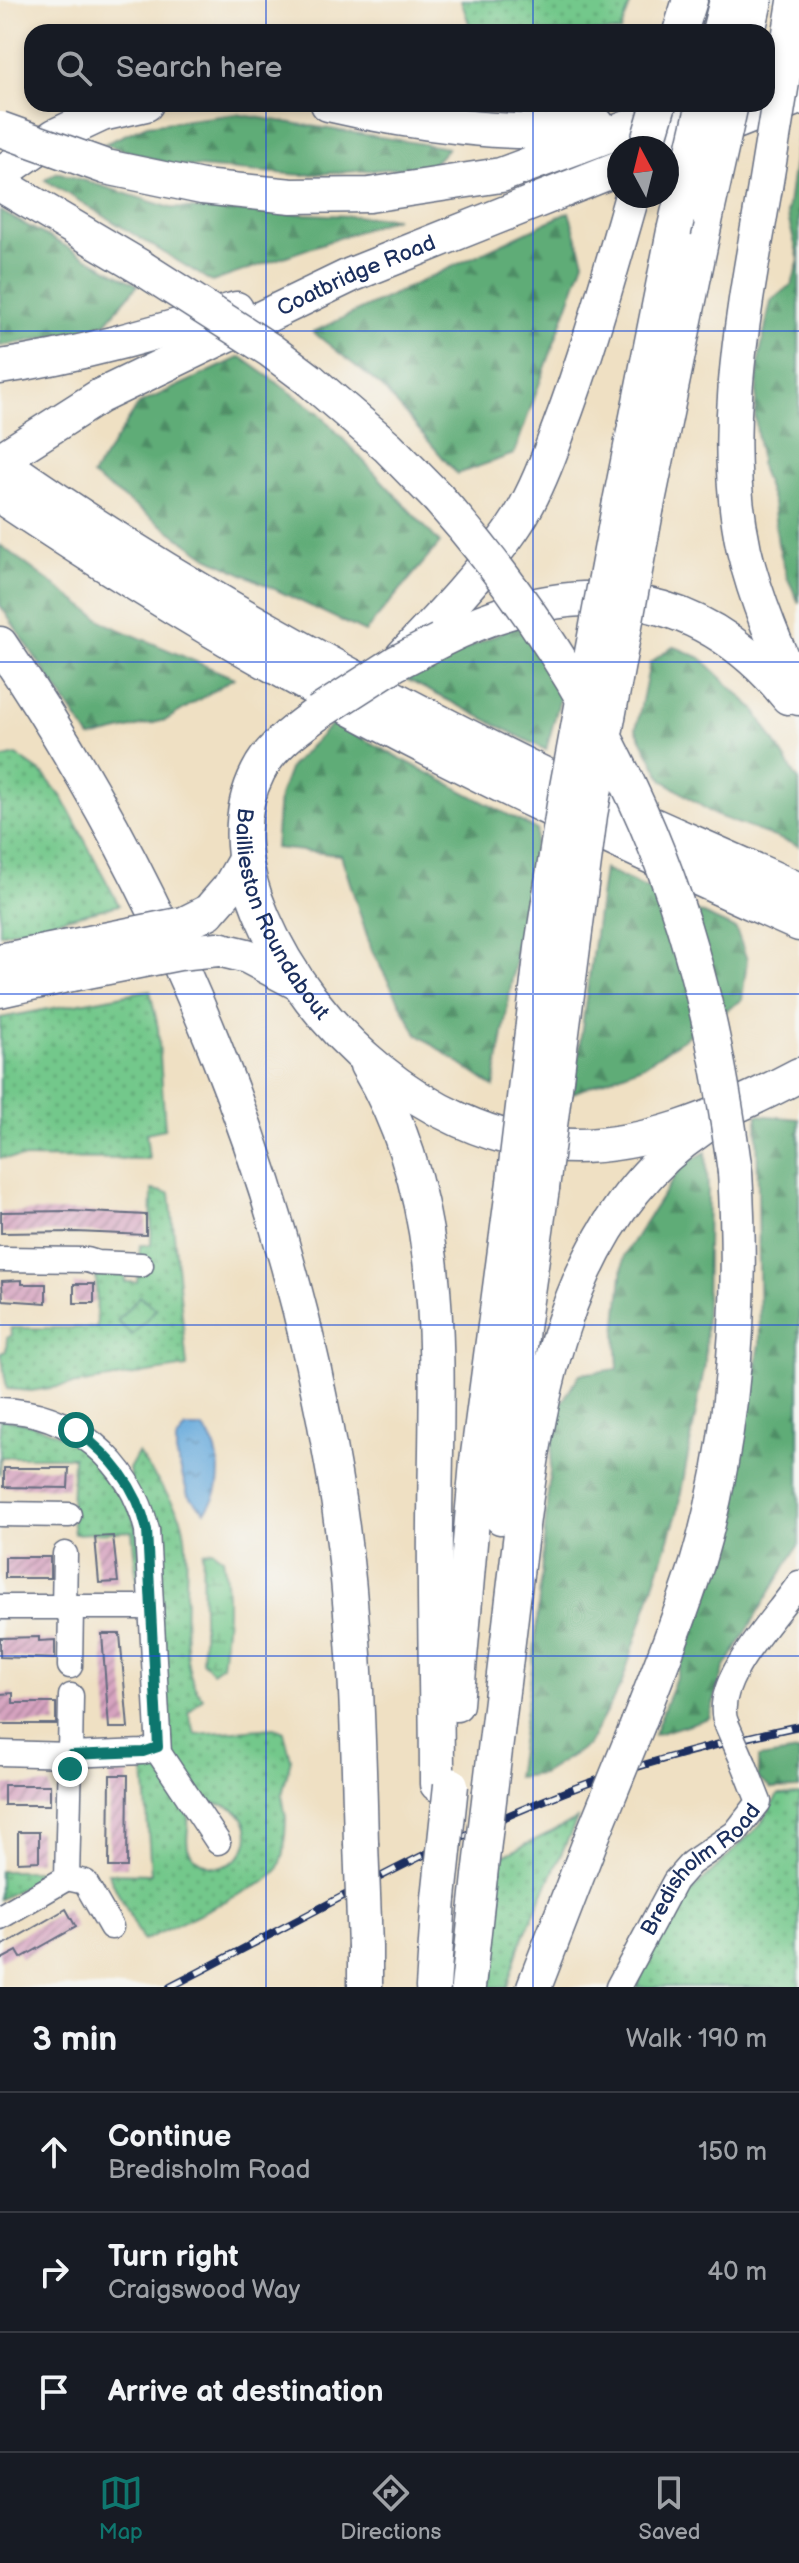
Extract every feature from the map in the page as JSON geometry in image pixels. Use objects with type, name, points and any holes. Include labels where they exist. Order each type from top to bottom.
[{"type":"highway","points":[[682,24],[690,0]]},
{"type":"highway","points":[[796,1],[740,335],[733,463],[744,550],[775,643],[799,698]]},
{"type":"highway","points":[[775,73],[799,65]]},
{"type":"highway","points":[[775,106],[799,97]]},
{"type":"highway","points":[[111,112],[55,136],[8,185],[270,350],[310,380],[388,447],[438,498],[483,551],[555,654],[593,716],[635,800],[691,949],[717,1064],[735,1172],[738,1239],[737,1330],[715,1488],[698,1561],[676,1629],[534,1987]]},
{"type":"highway","points":[[367,112],[480,128],[544,131],[586,127],[640,112]]},
{"type":"highway","points":[[650,136],[657,112]]},
{"type":"highway","points":[[0,129],[106,167],[202,187],[292,196],[369,195],[501,175],[670,112]]},
{"type":"highway","points":[[633,504],[674,231],[702,112]]},
{"type":"highway","points":[[465,1987],[463,1790],[474,1493],[528,1185],[543,940],[565,798],[729,112]]},
{"type":"highway","points":[[679,144],[761,112]]},
{"type":"highway","name":"Coatbridge Road","points":[[0,461],[100,396],[351,275],[607,173]]},
{"type":"highway","points":[[435,634],[515,526],[546,464],[590,341],[628,208]]},
{"type":"highway","points":[[0,367],[136,339],[351,275]]},
{"type":"highway","points":[[0,461],[68,509],[254,623],[547,776],[799,890]]},
{"type":"highway","points":[[0,496],[145,589],[344,704],[498,784],[799,924]]},
{"type":"highway","name":"Baillieston Roundabout","points":[[796,1079],[696,1122],[629,1142],[601,1146],[547,1144],[494,1132],[435,1106],[383,1074],[326,1020],[296,982],[276,948],[255,902],[243,842],[253,783],[259,769],[288,735],[435,634],[542,602],[585,598],[643,603],[691,619],[740,648],[771,677],[799,711]]},
{"type":"highway","points":[[0,644],[57,732],[119,839],[193,990],[245,1123],[277,1226],[313,1365],[338,1499],[352,1616],[365,1987]]},
{"type":"highway","points":[[0,990],[69,961],[184,924],[208,912],[229,888],[245,860]]},
{"type":"highway","points":[[0,961],[69,961],[218,949],[264,963],[296,982]]},
{"type":"highway","points":[[359,1052],[387,1102],[410,1157],[429,1238],[463,1790],[462,1885],[433,1987]]},
{"type":"highway","points":[[463,1790],[527,1487],[540,1408],[573,1298],[602,1237],[639,1184],[692,1134],[743,1101]]},
{"type":"street","points":[[0,1259],[87,1260],[141,1265]]},
{"type":"street","points":[[0,1410],[35,1414],[76,1430],[117,1467],[132,1489],[143,1512],[147,1530],[158,1747],[162,1760],[218,1842]]},
{"type":"street","points":[[0,1514],[69,1515]]},
{"type":"street","points":[[65,1554],[70,1666]]},
{"type":"street","name":"Bredisholm Road","points":[[618,1987],[675,1881],[691,1863],[735,1833],[759,1802],[727,1725],[723,1708],[725,1693],[736,1668],[799,1583]]},
{"type":"street","points":[[0,1607],[151,1607]]},
{"type":"street","points":[[67,1878],[71,1696]]},
{"type":"street","points":[[0,1753],[70,1755],[143,1752],[158,1747]]},
{"type":"street","points":[[0,1917],[67,1878],[85,1882],[111,1927]]},
{"type":"green space","points":[[461,0],[632,0],[623,24],[469,24]]},
{"type":"green space","points":[[236,114],[448,148],[431,166],[302,175],[173,165],[104,144],[147,125]]},
{"type":"green space","points":[[799,125],[799,260],[787,213]]},
{"type":"green space","points":[[57,172],[171,208],[396,218],[212,282],[45,180]]},
{"type":"green space","points":[[0,211],[138,285],[101,328],[0,346]]},
{"type":"green space","points":[[569,212],[584,261],[514,454],[457,474],[382,387],[313,332]]},
{"type":"green space","points":[[799,260],[799,603],[787,577],[778,544],[773,503],[761,469],[755,415],[759,359],[771,301],[792,284]]},
{"type":"green space","points":[[241,357],[318,412],[440,543],[365,632],[207,557],[92,476],[139,404]]},
{"type":"green space","points":[[0,545],[107,624],[234,678],[166,720],[90,738],[0,605]]},
{"type":"green space","points":[[519,624],[561,695],[546,750],[404,678]]},
{"type":"green space","points":[[673,646],[701,658],[754,709],[799,781],[799,846],[715,815],[663,780],[636,729],[650,663]]},
{"type":"green space","points":[[333,723],[537,830],[494,1087],[417,1034],[372,951],[341,855],[275,848],[279,796],[290,767]]},
{"type":"green space","points":[[16,755],[43,774],[62,797],[119,905],[0,934],[0,759]]},
{"type":"green space","points":[[604,869],[736,929],[747,960],[742,1000],[644,1065],[573,1093]]},
{"type":"green space","points":[[150,990],[158,1028],[165,1129],[146,1133],[149,1159],[0,1158],[0,1018]]},
{"type":"green space","points":[[757,1115],[799,1119],[799,1544],[724,1669],[709,1718],[654,1735],[724,1551],[760,1344]]},
{"type":"green space","points":[[706,1152],[705,1364],[677,1514],[621,1685],[588,1745],[542,1774],[516,1777],[534,1655],[555,1413],[580,1374],[618,1369],[616,1333],[624,1255],[682,1165]]},
{"type":"green space","points":[[152,1190],[170,1193],[187,1367],[31,1391],[7,1389],[1,1353],[6,1351],[7,1338],[12,1335],[11,1328],[97,1328],[96,1275],[124,1270],[125,1282],[137,1282],[140,1245],[151,1245]]},
{"type":"green space","points":[[140,1296],[156,1309],[132,1335],[117,1321]]},
{"type":"green space","points":[[0,1419],[22,1422],[64,1438],[99,1464],[125,1500],[134,1521],[141,1582],[137,1583],[132,1531],[74,1534],[71,1509],[73,1457],[1,1457],[0,1475]]},
{"type":"green space","points":[[138,1453],[182,1521],[187,1564],[188,1663],[193,1683],[203,1698],[188,1713],[196,1734],[275,1728],[284,1732],[291,1759],[282,1795],[286,1818],[284,1854],[278,1870],[265,1882],[143,1941],[108,1873],[151,1874],[146,1761],[171,1786],[186,1809],[188,1848],[196,1859],[216,1867],[227,1865],[242,1852],[248,1832],[245,1821],[234,1809],[203,1800],[171,1758],[129,1469]]},
{"type":"green space","points":[[212,1550],[223,1558],[227,1599],[222,1665],[212,1672],[202,1661],[202,1579],[203,1552]]},
{"type":"green space","points":[[799,1752],[799,1788],[772,1789],[758,1779],[758,1758]]},
{"type":"green space","points":[[799,1794],[799,1987],[637,1987],[666,1916],[760,1825],[778,1795]]},
{"type":"green space","points":[[577,1819],[519,1947],[507,1987],[487,1987],[497,1859]]},
{"type":"green space","points":[[0,1871],[57,1871],[36,1887],[26,1885],[0,1899]]},
{"type":"water","points":[[186,1428],[202,1428],[214,1446],[217,1458],[216,1492],[205,1511],[188,1495],[176,1453],[176,1441]]},
{"type":"building","points":[[70,1211],[146,1215],[146,1235],[1,1233],[1,1212]]},
{"type":"building","points":[[22,1280],[22,1284],[46,1284],[46,1303],[3,1300],[2,1281]]},
{"type":"building","points":[[74,1284],[94,1284],[94,1303],[74,1303]]},
{"type":"building","points":[[4,1468],[69,1468],[68,1488],[4,1487]]},
{"type":"building","points":[[113,1536],[118,1582],[99,1583],[95,1537]]},
{"type":"building","points":[[5,1557],[50,1557],[50,1578],[5,1578]]},
{"type":"building","points":[[102,1634],[120,1634],[128,1728],[109,1728]]},
{"type":"building","points":[[39,1637],[39,1641],[55,1640],[55,1659],[0,1657],[0,1638]]},
{"type":"building","points":[[13,1693],[13,1703],[56,1703],[56,1724],[0,1724],[0,1694]]},
{"type":"building","points":[[110,1775],[128,1775],[127,1867],[109,1867]]},
{"type":"building","points":[[4,1785],[50,1785],[50,1805],[4,1805]]},
{"type":"building","points":[[18,1832],[39,1832],[39,1861],[18,1862]]},
{"type":"building","points":[[66,1909],[76,1927],[21,1958],[17,1951],[0,1960],[0,1947]]},
{"type":"railway","points":[[170,1987],[368,1883],[519,1811],[654,1762],[799,1726]]},
{"type":"route","points":[[70,1769],[70,1755],[143,1752],[158,1747],[147,1530],[143,1512],[117,1467],[76,1430]]}]
